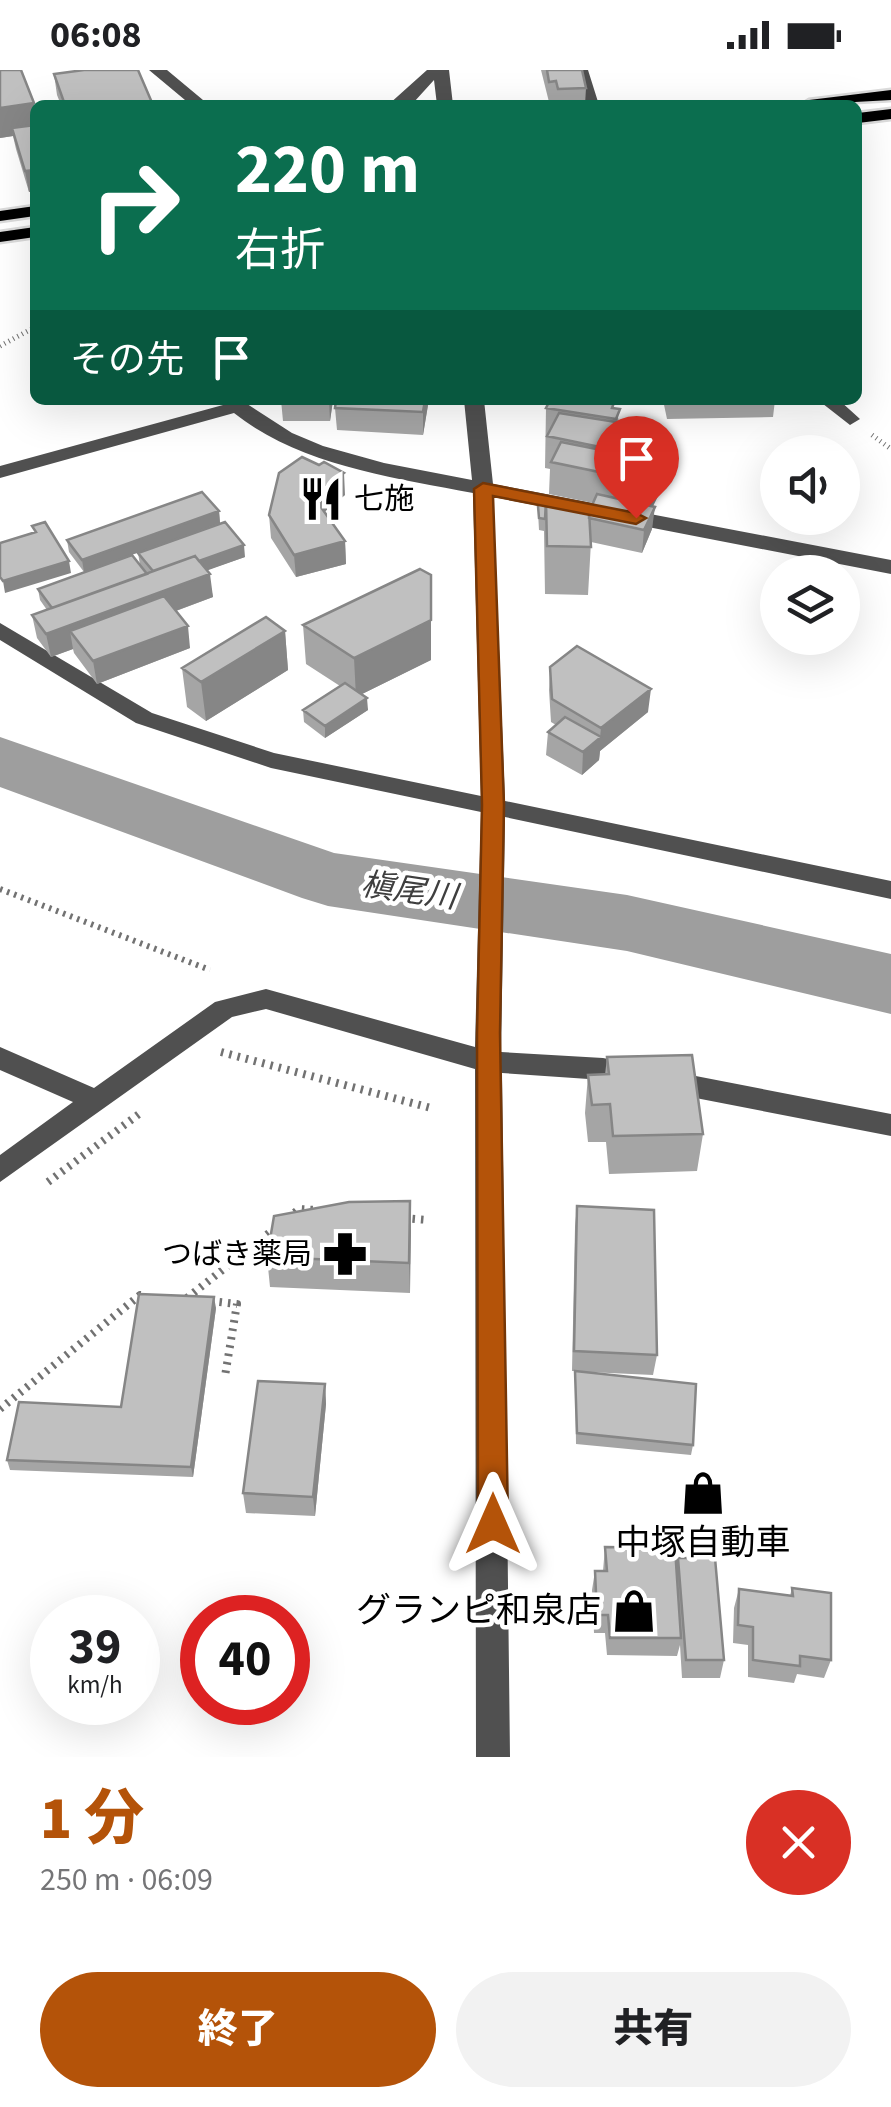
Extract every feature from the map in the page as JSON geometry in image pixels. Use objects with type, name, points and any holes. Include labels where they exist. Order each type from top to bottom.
[{"type":"main road","points":[[846,100],[891,94]]},
{"type":"main road","points":[[862,118],[891,114]]},
{"type":"main road","points":[[0,216],[30,212]]},
{"type":"main road","points":[[0,238],[30,233]]},
{"type":"street","points":[[157,70],[195,100]]},
{"type":"street","points":[[405,100],[439,70]]},
{"type":"street","points":[[439,70],[444,100]]},
{"type":"street","points":[[580,70],[589,100]]},
{"type":"street","points":[[0,472],[225,405]]},
{"type":"street","points":[[235,405],[288,438],[326,453],[483,489],[891,566]]},
{"type":"street","points":[[475,405],[483,489],[493,809],[489,1048],[493,1757]]},
{"type":"street","points":[[834,405],[850,419]]},
{"type":"street","points":[[0,630],[144,718],[270,760],[891,890]]},
{"type":"street","points":[[0,1170],[224,1009],[266,998],[489,1048],[891,1125]]},
{"type":"street","points":[[0,1058],[97,1100]]},
{"type":"path","points":[[0,346],[30,329]]},
{"type":"path","points":[[0,889],[210,970]]},
{"type":"path","points":[[206,1064],[222,1052],[431,1108]]},
{"type":"path","points":[[48,1182],[143,1111]]},
{"type":"path","points":[[190,1298],[299,1208],[336,1212]]},
{"type":"path","points":[[391,1216],[428,1220]]},
{"type":"path","points":[[0,1408],[140,1295],[156,1296]]},
{"type":"path","points":[[173,1298],[237,1304],[225,1376]]},
{"type":"building","points":[[0,70],[21,70],[33,100],[0,108]]},
{"type":"building","points":[[138,70],[151,100],[63,100],[54,74]]},
{"type":"building","points":[[547,70],[582,70],[586,88],[558,89],[556,81],[549,82]]},
{"type":"building","points":[[30,126],[30,170],[25,171],[12,128]]},
{"type":"building","points":[[335,405],[424,405],[423,412],[335,408]]},
{"type":"building","points":[[613,405],[612,408],[620,409],[616,419],[546,408]]},
{"type":"building","points":[[559,413],[635,425],[652,448],[648,457],[547,436]]},
{"type":"building","points":[[561,442],[662,462],[652,483],[551,462]]},
{"type":"building","points":[[302,457],[319,465],[324,462],[344,473],[320,491],[318,503],[345,541],[294,555],[269,515],[279,473]]},
{"type":"building","points":[[202,492],[219,511],[82,560],[67,540]]},
{"type":"building","points":[[537,494],[577,502],[574,506],[546,500],[545,519],[539,518]]},
{"type":"building","points":[[597,494],[655,507],[644,530],[589,518]]},
{"type":"building","points":[[546,500],[560,500],[589,511],[591,547],[547,546]]},
{"type":"building","points":[[45,522],[69,561],[3,581],[0,543],[36,532],[32,526]]},
{"type":"building","points":[[225,522],[244,545],[199,561],[195,556],[153,571],[138,553]]},
{"type":"building","points":[[132,555],[147,574],[52,608],[38,589]]},
{"type":"building","points":[[195,556],[210,574],[46,634],[32,615]]},
{"type":"building","points":[[420,569],[431,575],[431,620],[354,658],[303,625]]},
{"type":"building","points":[[164,596],[188,626],[93,661],[70,631]]},
{"type":"building","points":[[266,617],[285,631],[201,682],[182,668]]},
{"type":"building","points":[[577,646],[651,689],[601,728],[552,699],[550,667]]},
{"type":"building","points":[[345,683],[367,698],[325,726],[303,710]]},
{"type":"building","points":[[565,717],[601,737],[583,752],[548,732]]},
{"type":"building","points":[[692,1055],[703,1134],[613,1136],[610,1104],[592,1105],[588,1075],[609,1074],[607,1057]]},
{"type":"building","points":[[410,1201],[409,1263],[267,1257],[274,1216],[349,1202]]},
{"type":"building","points":[[577,1206],[654,1210],[657,1355],[574,1351]]},
{"type":"building","points":[[139,1294],[214,1297],[191,1467],[7,1460],[19,1402],[121,1407]]},
{"type":"building","points":[[575,1371],[696,1384],[693,1445],[577,1433]]},
{"type":"building","points":[[258,1381],[325,1384],[313,1497],[243,1493]]},
{"type":"building","name":"グランピ和泉店","points":[[605,1547],[675,1548],[681,1638],[610,1638],[608,1615],[597,1615],[595,1571],[607,1571]]},
{"type":"building","points":[[678,1558],[715,1558],[724,1660],[686,1660]]},
{"type":"building","points":[[792,1588],[831,1593],[831,1660],[800,1656],[800,1666],[753,1660],[753,1627],[738,1625],[739,1589],[793,1596]]},
{"type":"waterway","name":"槇尾川","points":[[0,761],[328,879],[627,923],[891,984]]},
{"type":"place","name":"七施","points":[[321,499]]},
{"type":"place","name":"つばき薬局","points":[[345,1254]]},
{"type":"place","name":"中塚自動車","points":[[703,1493]]},
{"type":"place","name":"グランピ和泉店","points":[[634,1611]]},
{"type":"route","points":[[493,1524],[488,1033],[493,805],[483,489],[636,518]]}]
